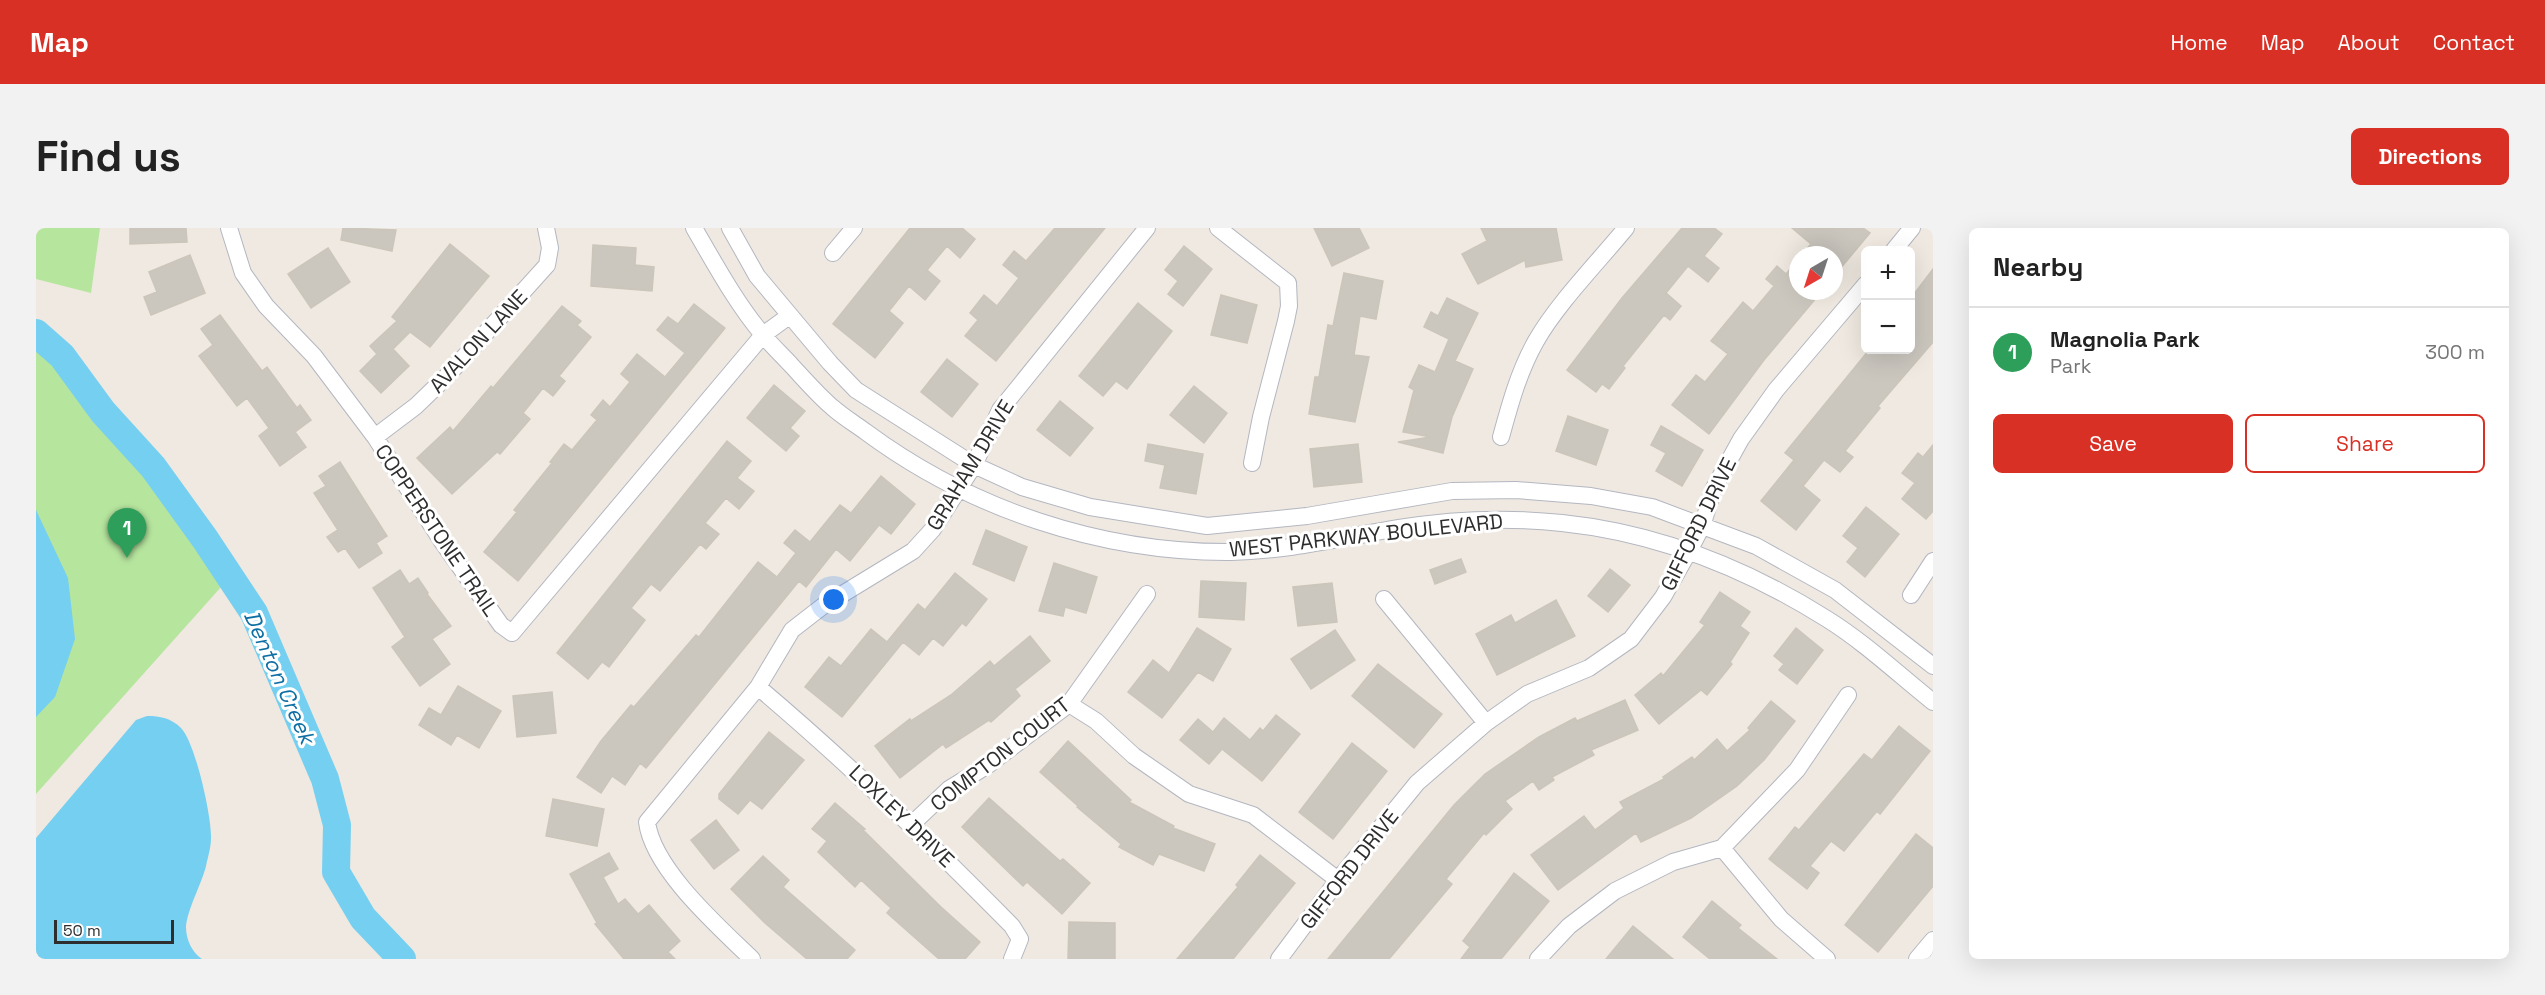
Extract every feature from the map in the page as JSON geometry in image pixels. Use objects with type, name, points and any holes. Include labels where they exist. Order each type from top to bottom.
[{"type":"street","name":"COPPERSTONE TRAIL","points":[[229,228],[243,273],[266,306],[314,356],[375,437],[487,606],[501,625],[512,633],[763,335],[789,316]]},
{"type":"street","name":"AVALON LANE","points":[[375,437],[416,406],[446,377],[547,265],[550,248],[546,228]]},
{"type":"street","name":"WEST PARKWAY BOULEVARD","points":[[694,228],[763,335],[832,408],[893,452],[958,489],[1022,516],[1090,536],[1157,547],[1231,552],[1321,544],[1400,528],[1491,518],[1564,523],[1654,539],[1689,551],[1779,592],[1829,620],[1933,702]]},
{"type":"street","name":"WEST PARKWAY BOULEVARD","points":[[730,228],[757,276],[789,316],[856,390],[974,465],[1022,487],[1090,507],[1207,526],[1307,516],[1452,491],[1516,490],[1591,496],[1652,507],[1756,546],[1835,590],[1933,666]]},
{"type":"street","points":[[833,253],[854,228]]},
{"type":"street","name":"GRAHAM DRIVE","points":[[752,959],[681,887],[649,837],[647,822],[654,810],[758,687],[792,630],[823,606],[913,551],[933,529],[974,465],[1000,410],[1146,228]]},
{"type":"street","points":[[1218,228],[1288,283],[1286,321],[1261,417],[1252,463]]},
{"type":"street","points":[[1501,437],[1514,390],[1535,341],[1548,321],[1626,228]]},
{"type":"street","points":[[1897,246],[1912,228]]},
{"type":"street","name":"GIFFORD DRIVE","points":[[1282,958],[1338,880],[1417,783],[1486,723],[1527,694],[1589,668],[1631,639],[1663,597],[1689,551],[1702,526],[1714,488],[1740,440],[1776,390],[1861,290]]},
{"type":"street","points":[[1911,595],[1933,561]]},
{"type":"street","name":"COMPTON COURT","points":[[912,824],[949,789],[988,765],[1069,704],[1147,594]]},
{"type":"street","points":[[1384,599],[1486,723]]},
{"type":"street","name":"LOXLEY DRIVE","points":[[758,687],[836,753],[912,824],[1012,926],[1020,939],[1012,959]]},
{"type":"street","points":[[1538,959],[1569,926],[1615,891],[1673,862],[1722,848],[1797,770],[1848,695]]},
{"type":"street","points":[[1069,704],[1096,722],[1134,756],[1189,794],[1253,815],[1338,880]]},
{"type":"street","points":[[1722,848],[1781,919],[1827,959]]},
{"type":"street","points":[[1917,959],[1933,940]]},
{"type":"green space","points":[[36,228],[100,228],[91,293],[36,279]]},
{"type":"green space","points":[[36,333],[62,356],[103,412],[153,467],[230,577],[36,794]]},
{"type":"water","points":[[36,510],[68,578],[75,639],[55,697],[36,717]]},
{"type":"water","points":[[147,716],[165,718],[181,728],[192,748],[206,798],[211,828],[210,845],[204,873],[186,927],[190,945],[202,959],[36,959],[36,838],[136,720]]},
{"type":"building","points":[[130,228],[186,228],[187,242],[130,244]]},
{"type":"building","points":[[343,228],[396,230],[392,251],[341,240]]},
{"type":"building","points":[[910,228],[962,228],[975,239],[960,258],[947,246],[927,270],[940,281],[925,300],[909,286],[889,311],[903,323],[875,358],[833,324]]},
{"type":"building","points":[[1055,228],[1105,228],[996,361],[965,336],[978,320],[970,313],[984,295],[997,306],[1019,278],[1003,265],[1014,251],[1026,261]]},
{"type":"building","points":[[1314,228],[1359,228],[1369,248],[1332,266]]},
{"type":"building","points":[[1481,228],[1556,228],[1562,260],[1526,267],[1525,260],[1478,284],[1462,254],[1487,241]]},
{"type":"building","points":[[1682,228],[1714,228],[1722,234],[1704,256],[1719,268],[1708,282],[1688,266],[1666,293],[1681,306],[1670,320],[1664,315],[1623,366],[1625,368],[1609,389],[1602,384],[1596,392],[1567,370],[1622,298]]},
{"type":"building","points":[[1792,228],[1863,228],[1870,233],[1843,265],[1843,246],[1809,246],[1811,244]]},
{"type":"building","points":[[450,244],[489,276],[430,347],[410,332],[393,349],[409,366],[381,393],[360,371],[377,354],[370,346],[397,321],[392,317]]},
{"type":"building","points":[[593,245],[636,248],[635,265],[654,267],[652,291],[591,286]]},
{"type":"building","points":[[1184,246],[1212,269],[1183,306],[1168,294],[1178,281],[1165,270]]},
{"type":"building","points":[[328,248],[350,282],[311,308],[288,274]]},
{"type":"building","points":[[190,255],[205,293],[151,315],[144,297],[157,292],[149,272]]},
{"type":"building","points":[[1777,266],[1786,274],[1789,270],[1789,300],[1814,300],[1764,360],[1709,434],[1672,405],[1696,375],[1705,382],[1728,354],[1711,341],[1743,302],[1753,311],[1774,286],[1766,279]]},
{"type":"building","points":[[1933,269],[1933,342],[1878,406],[1880,408],[1845,451],[1853,457],[1840,472],[1824,460],[1803,486],[1820,500],[1796,530],[1761,501],[1794,460],[1785,453],[1866,354],[1915,354],[1915,293]]},
{"type":"building","points":[[1344,273],[1383,281],[1376,319],[1360,316],[1354,355],[1369,357],[1355,422],[1309,414],[1315,377],[1319,377],[1328,325],[1333,326]]},
{"type":"building","points":[[1221,295],[1257,305],[1247,343],[1211,335]]},
{"type":"building","points":[[1447,298],[1478,313],[1455,361],[1473,369],[1452,417],[1443,453],[1398,442],[1431,437],[1403,432],[1414,390],[1409,387],[1419,365],[1435,372],[1449,339],[1424,327],[1431,312],[1438,316]]},
{"type":"building","points":[[1138,303],[1172,331],[1127,389],[1116,381],[1103,396],[1079,376]]},
{"type":"building","points":[[694,304],[725,328],[518,581],[484,552],[517,512],[514,510],[552,463],[550,462],[564,444],[572,450],[597,420],[591,415],[603,400],[610,407],[630,382],[621,374],[637,354],[665,377],[685,353],[657,330],[668,317],[678,324]]},
{"type":"building","points":[[562,306],[581,321],[577,325],[591,337],[559,376],[565,381],[553,396],[543,388],[523,413],[530,419],[500,454],[497,452],[452,494],[417,458],[450,427],[453,431],[491,386],[493,388]]},
{"type":"building","points":[[220,315],[262,371],[267,367],[297,408],[300,405],[311,420],[295,432],[306,447],[280,466],[259,436],[269,428],[247,398],[237,406],[199,356],[213,345],[201,329]]},
{"type":"building","points":[[947,359],[978,384],[952,417],[921,392]]},
{"type":"building","points":[[774,385],[805,411],[790,428],[799,436],[786,451],[747,418]]},
{"type":"building","points":[[1194,386],[1227,413],[1204,443],[1170,415]]},
{"type":"building","points":[[1060,401],[1093,428],[1070,456],[1037,430]]},
{"type":"building","points":[[1568,416],[1608,430],[1596,465],[1556,451]]},
{"type":"building","points":[[1661,426],[1703,450],[1682,486],[1656,471],[1666,453],[1651,445]]},
{"type":"building","points":[[727,441],[751,461],[737,478],[754,491],[739,509],[726,498],[705,523],[719,534],[706,549],[700,544],[660,591],[651,584],[631,608],[645,620],[609,667],[602,662],[588,679],[557,653]]},
{"type":"building","points":[[1148,444],[1203,454],[1196,494],[1160,488],[1165,465],[1145,461]]},
{"type":"building","points":[[1358,444],[1362,482],[1314,487],[1310,449]]},
{"type":"building","points":[[1933,445],[1933,511],[1926,519],[1902,499],[1915,483],[1902,473],[1918,453],[1923,457]]},
{"type":"building","points":[[340,462],[387,536],[376,543],[382,553],[359,568],[345,548],[338,552],[327,537],[338,530],[314,493],[326,486],[319,476]]},
{"type":"building","points":[[881,476],[915,504],[891,534],[879,525],[850,561],[836,549],[806,587],[799,581],[646,768],[640,763],[625,785],[612,776],[601,793],[577,777],[601,741],[631,705],[634,707],[696,635],[699,637],[758,562],[777,577],[796,553],[784,543],[795,530],[810,542],[840,505],[851,513]]},
{"type":"building","points":[[1866,507],[1899,534],[1865,577],[1847,562],[1858,548],[1843,536]]},
{"type":"building","points":[[986,530],[1027,547],[1014,581],[973,564]]},
{"type":"building","points":[[1461,559],[1466,572],[1435,584],[1430,570]]},
{"type":"building","points":[[1054,563],[1097,577],[1086,613],[1065,607],[1063,616],[1039,611]]},
{"type":"building","points":[[1610,569],[1630,585],[1608,612],[1588,596]]},
{"type":"building","points":[[400,570],[409,584],[418,578],[451,626],[432,639],[450,664],[420,686],[392,647],[405,637],[373,588]]},
{"type":"building","points":[[955,573],[987,599],[966,626],[962,623],[943,646],[933,638],[919,655],[903,642],[842,717],[805,687],[829,657],[841,666],[871,629],[887,642],[918,604],[925,610]]},
{"type":"building","points":[[1201,581],[1246,583],[1244,620],[1199,617]]},
{"type":"building","points":[[1332,583],[1337,622],[1298,626],[1293,587]]},
{"type":"building","points":[[1720,592],[1750,612],[1740,626],[1749,633],[1730,662],[1732,664],[1707,695],[1701,690],[1659,724],[1635,695],[1661,673],[1663,676],[1705,625],[1700,622]]},
{"type":"building","points":[[1556,600],[1575,636],[1497,675],[1476,634],[1511,615],[1515,623]]},
{"type":"building","points":[[1197,628],[1231,649],[1213,681],[1198,672],[1162,718],[1128,692],[1153,660],[1169,673]]},
{"type":"building","points":[[1796,628],[1823,650],[1797,684],[1779,670],[1784,664],[1774,656]]},
{"type":"building","points":[[1335,630],[1355,660],[1311,689],[1291,659]]},
{"type":"building","points":[[1030,636],[1050,661],[1015,689],[1020,696],[991,722],[989,720],[946,748],[943,744],[900,778],[875,746],[910,719],[911,721],[951,695],[990,661],[994,666]]},
{"type":"building","points":[[1378,664],[1442,714],[1414,748],[1352,696]]},
{"type":"building","points":[[458,686],[501,711],[479,748],[457,735],[451,745],[419,725],[429,708],[441,715]]},
{"type":"building","points":[[552,692],[556,733],[517,737],[513,696]]},
{"type":"building","points":[[1625,700],[1638,730],[1591,750],[1594,755],[1552,777],[1554,780],[1539,790],[1533,781],[1505,801],[1512,809],[1486,835],[1484,833],[1446,879],[1452,884],[1389,959],[1328,959],[1454,805],[1485,774],[1539,737],[1575,718],[1577,721]]},
{"type":"building","points":[[1771,701],[1795,721],[1764,760],[1737,786],[1691,818],[1641,842],[1636,833],[1558,890],[1531,855],[1584,816],[1595,830],[1624,808],[1620,802],[1664,779],[1663,777],[1692,757],[1694,760],[1717,739],[1727,751],[1750,730],[1748,728]]},
{"type":"building","points":[[1276,715],[1300,734],[1262,781],[1222,749],[1209,764],[1180,740],[1198,719],[1213,732],[1224,718],[1250,740],[1260,728],[1263,731]]},
{"type":"building","points":[[1899,726],[1930,751],[1880,814],[1877,811],[1844,851],[1831,841],[1810,866],[1819,873],[1807,889],[1769,859],[1795,827],[1799,830],[1864,754],[1872,760]]},
{"type":"building","points":[[769,732],[804,760],[762,809],[750,800],[738,814],[719,799],[719,794]]},
{"type":"building","points":[[1068,741],[1131,800],[1129,802],[1174,826],[1173,828],[1215,844],[1204,871],[1159,854],[1153,865],[1119,847],[1121,844],[1040,772]]},
{"type":"building","points":[[1352,743],[1387,771],[1333,839],[1299,812]]},
{"type":"building","points":[[989,798],[1060,861],[1063,859],[1090,883],[1062,914],[1027,882],[1023,886],[962,827]]},
{"type":"building","points":[[553,799],[604,809],[597,846],[546,836]]},
{"type":"building","points":[[835,803],[865,829],[863,830],[941,907],[980,942],[965,959],[939,959],[887,913],[891,908],[861,880],[855,887],[818,852],[827,841],[812,829]]},
{"type":"building","points":[[716,820],[739,850],[714,869],[691,840]]},
{"type":"building","points":[[1916,834],[1933,848],[1933,886],[1878,952],[1845,925]]},
{"type":"building","points":[[609,853],[618,869],[603,877],[618,904],[625,899],[638,914],[649,905],[680,941],[668,952],[675,959],[624,959],[595,924],[597,923],[570,874]]},
{"type":"building","points":[[1260,855],[1295,883],[1233,959],[1177,959],[1238,887],[1236,885]]},
{"type":"building","points":[[763,856],[789,880],[783,887],[855,950],[847,959],[807,959],[765,923],[731,889]]},
{"type":"building","points":[[1514,873],[1549,901],[1501,959],[1461,959],[1470,947],[1463,941]]},
{"type":"building","points":[[1712,901],[1741,925],[1738,928],[1777,959],[1710,959],[1683,937]]},
{"type":"building","points":[[1069,922],[1115,923],[1115,959],[1068,959]]},
{"type":"building","points":[[1633,926],[1673,959],[1606,959]]},
{"type":"waterway","name":"Denton Creek","points":[[36,333],[62,356],[103,412],[153,467],[205,539],[254,613],[325,779],[337,825],[336,872],[363,918],[402,959]]},
{"type":"place","name":"Magnolia Park","points":[[127,558]]}]
